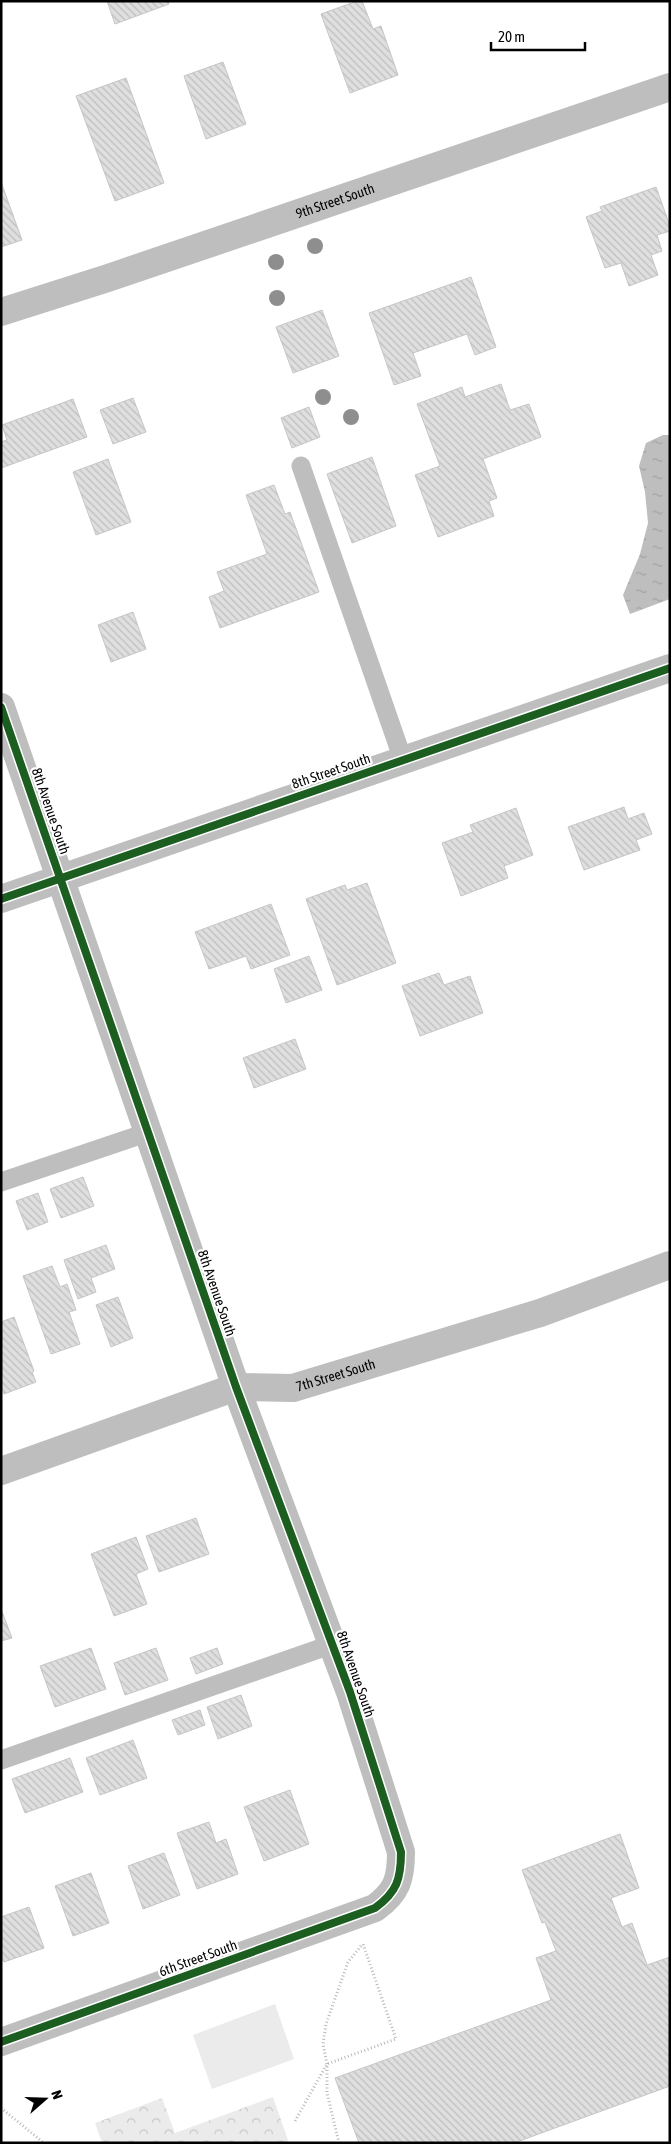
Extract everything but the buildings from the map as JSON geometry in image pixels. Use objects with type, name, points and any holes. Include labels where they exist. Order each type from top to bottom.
[{"type":"street","name":"9th Street South","points":[[1,312],[108,278],[670,87]]},
{"type":"street","name":"8th Street South","points":[[1,899],[670,668]]},
{"type":"street","name":"8th Avenue South","points":[[1,708],[236,1387],[350,1692],[401,1852],[401,1873],[396,1887]]},
{"type":"street","name":"7th Street South","points":[[1,1471],[236,1387],[293,1388],[540,1313],[670,1265]]},
{"type":"street","name":"6th Street South","points":[[1,2042],[375,1908],[388,1899],[396,1887]]},
{"type":"lane","points":[[302,466],[403,760]]},
{"type":"lane","points":[[1,1182],[149,1132]]},
{"type":"lane","points":[[1,1760],[333,1644]]},
{"type":"path","points":[[295,2121],[327,2064],[396,2039],[363,1944],[348,1962],[326,2024],[324,2044],[327,2064],[327,2093],[340,2143]]},
{"type":"path","points":[[1,2108],[44,2143]]},
{"type":"green space","points":[[275,2004],[294,2059],[212,2089],[193,2035]]},
{"type":"green space","points":[[273,2097],[289,2143],[102,2143],[95,2123],[162,2098],[175,2133]]},
{"type":"water","points":[[663,435],[670,435],[670,599],[630,614],[623,595],[640,554],[648,523],[645,492],[639,466],[646,443]]},
{"type":"cycle path","points":[[1,899],[670,668]]},
{"type":"cycle path","points":[[1,707],[236,1387],[350,1692],[401,1852],[399,1877],[396,1884],[388,1896],[375,1908],[1,2042]]}]
